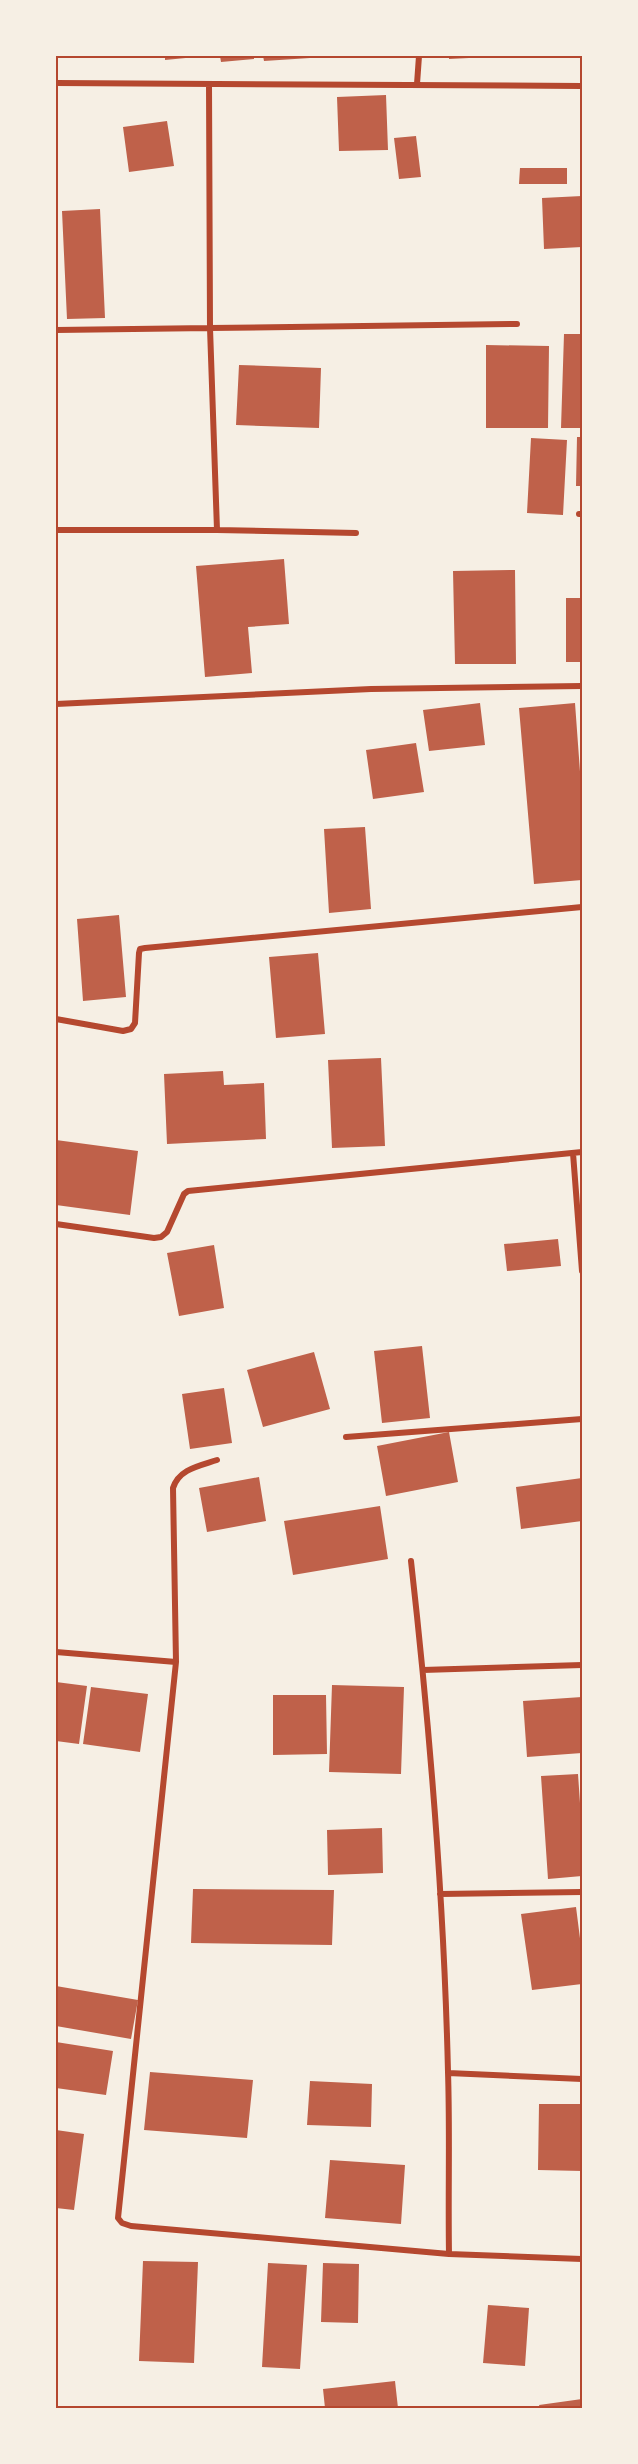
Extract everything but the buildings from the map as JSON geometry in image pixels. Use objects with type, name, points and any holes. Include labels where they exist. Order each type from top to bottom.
[{"type":"street","points":[[417,84],[418,56]]},
{"type":"street","points":[[56,83],[582,86]]},
{"type":"street","points":[[209,84],[210,328],[217,530]]},
{"type":"street","points":[[56,330],[517,324]]},
{"type":"street","points":[[56,530],[356,533]]},
{"type":"street","points":[[56,704],[371,689],[582,686]]},
{"type":"street","points":[[56,1019],[123,1031],[131,1029],[135,1023],[139,953],[145,948],[582,907]]},
{"type":"street","points":[[56,1224],[154,1238],[161,1237],[167,1232],[184,1194],[188,1191],[582,1152]]},
{"type":"street","points":[[573,1153],[582,1271]]},
{"type":"street","points":[[346,1437],[582,1419]]},
{"type":"street","points":[[217,1460],[182,1472],[175,1479],[173,1488],[176,1662],[118,2218],[122,2223],[131,2226],[448,2254],[582,2259]]},
{"type":"street","points":[[411,1561],[423,1670],[440,1894],[448,2073],[448,2254]]},
{"type":"street","points":[[56,1652],[176,1662]]},
{"type":"street","points":[[423,1670],[582,1665]]},
{"type":"street","points":[[440,1894],[582,1892]]},
{"type":"street","points":[[448,2073],[582,2079]]}]
